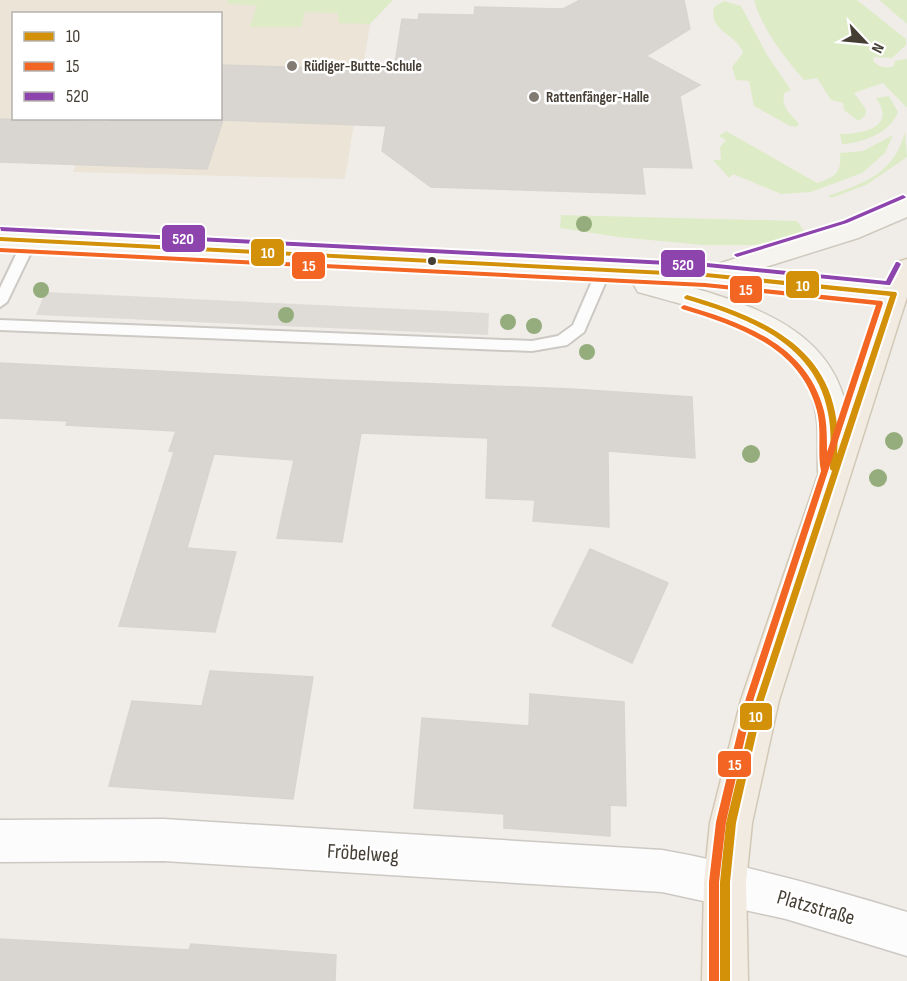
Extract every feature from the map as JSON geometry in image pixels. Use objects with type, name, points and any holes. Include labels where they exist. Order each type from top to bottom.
[{"type":"main road","points":[[706,275],[849,232],[907,207]]},
{"type":"main road","points":[[0,239],[603,272],[903,285],[834,471],[760,700],[731,823],[725,882],[725,981]]},
{"type":"main road","points":[[603,272],[735,311],[774,330],[795,346],[812,364],[827,394],[831,408],[834,471]]},
{"type":"street","name":"Fröbelweg","points":[[0,841],[164,840],[662,871],[725,882]]},
{"type":"street","name":"Platzstraße","points":[[725,882],[802,901],[907,934]]},
{"type":"lane","points":[[0,302],[30,240]]},
{"type":"lane","points":[[0,325],[532,345],[562,341],[579,328],[603,272]]},
{"type":"shaded area","name":"Rüdiger-Butte-Schule","points":[[0,0],[374,0],[345,179],[73,172],[95,121],[48,120],[222,120],[222,12],[12,12],[12,119],[0,119]]},
{"type":"shaded area","points":[[45,292],[489,313],[488,335],[36,315]]},
{"type":"green space","points":[[228,0],[393,0],[370,24],[339,23],[338,13],[305,12],[301,27],[250,27],[257,5],[227,4]]},
{"type":"green space","points":[[754,0],[857,0],[906,39],[906,45],[892,58],[874,57],[873,60],[879,66],[888,67],[894,66],[895,61],[907,59],[907,108],[883,83],[854,93],[866,109],[865,116],[858,121],[844,110],[843,103],[831,100],[817,78],[804,80],[768,32]]},
{"type":"green space","points":[[879,0],[907,0],[907,24]]},
{"type":"green space","points":[[724,1],[741,6],[767,55],[791,90],[784,93],[783,98],[787,110],[799,124],[797,127],[790,126],[754,106],[749,81],[736,80],[732,67],[743,53],[740,46],[715,22],[713,15],[714,7]]},
{"type":"green space","points":[[889,96],[898,112],[889,126],[875,136],[858,142],[842,144],[840,134],[867,131],[880,123],[881,108],[876,98]]},
{"type":"green space","points":[[726,131],[817,183],[836,173],[840,165],[840,153],[863,151],[893,135],[885,153],[862,173],[811,192],[781,194],[733,174],[729,178],[713,160],[721,160],[720,147],[726,140],[719,136]]},
{"type":"green space","points":[[905,132],[907,157],[866,185],[831,198],[828,196],[867,180],[886,167],[900,146]]},
{"type":"green space","points":[[561,215],[797,221],[807,235],[754,245],[703,245],[618,237],[560,228]]},
{"type":"building","name":"Rattenfänger-Halle","points":[[580,0],[684,0],[690,29],[646,56],[700,85],[680,96],[692,168],[642,167],[645,194],[431,187],[382,151],[386,126],[223,120],[207,169],[0,162],[0,119],[108,122],[108,120],[222,120],[222,65],[394,70],[402,19],[418,20],[419,14],[474,15],[475,7],[563,9]]},
{"type":"building","points":[[0,363],[334,380],[572,389],[692,397],[695,458],[608,451],[609,527],[533,521],[535,500],[486,498],[488,438],[361,433],[342,542],[277,538],[294,460],[214,454],[187,548],[236,552],[215,632],[119,626],[174,452],[169,451],[176,431],[66,425],[68,421],[0,418]]},
{"type":"building","points":[[590,549],[668,583],[632,663],[552,626]]},
{"type":"building","points":[[210,671],[313,677],[293,799],[109,786],[132,701],[202,706]]},
{"type":"building","points":[[530,694],[624,702],[626,806],[610,805],[610,836],[504,828],[504,814],[414,808],[422,718],[529,726]]},
{"type":"building","points":[[0,939],[189,950],[191,944],[336,955],[335,981],[0,981]]},
{"type":"transit line","name":"520","points":[[737,255],[845,222],[903,197]]},
{"type":"transit line","name":"520","points":[[1,229],[707,265],[888,283],[898,264]]},
{"type":"transit line","name":"10","points":[[0,239],[706,275],[894,294],[760,700],[731,823],[725,882],[725,981]]},
{"type":"transit line","name":"15","points":[[0,250],[705,285],[880,303],[750,698],[721,822],[714,882],[714,981]]},
{"type":"transit line","name":"10","points":[[687,297],[754,321],[774,332],[808,362],[821,382],[832,413],[834,469]]},
{"type":"transit line","name":"15","points":[[684,307],[748,330],[785,353],[800,368],[812,387],[822,417],[824,469]]},
{"type":"place","name":"Rüdiger-Butte-Schule","points":[[292,66]]},
{"type":"place","name":"Rattenfänger-Halle","points":[[534,97]]}]
